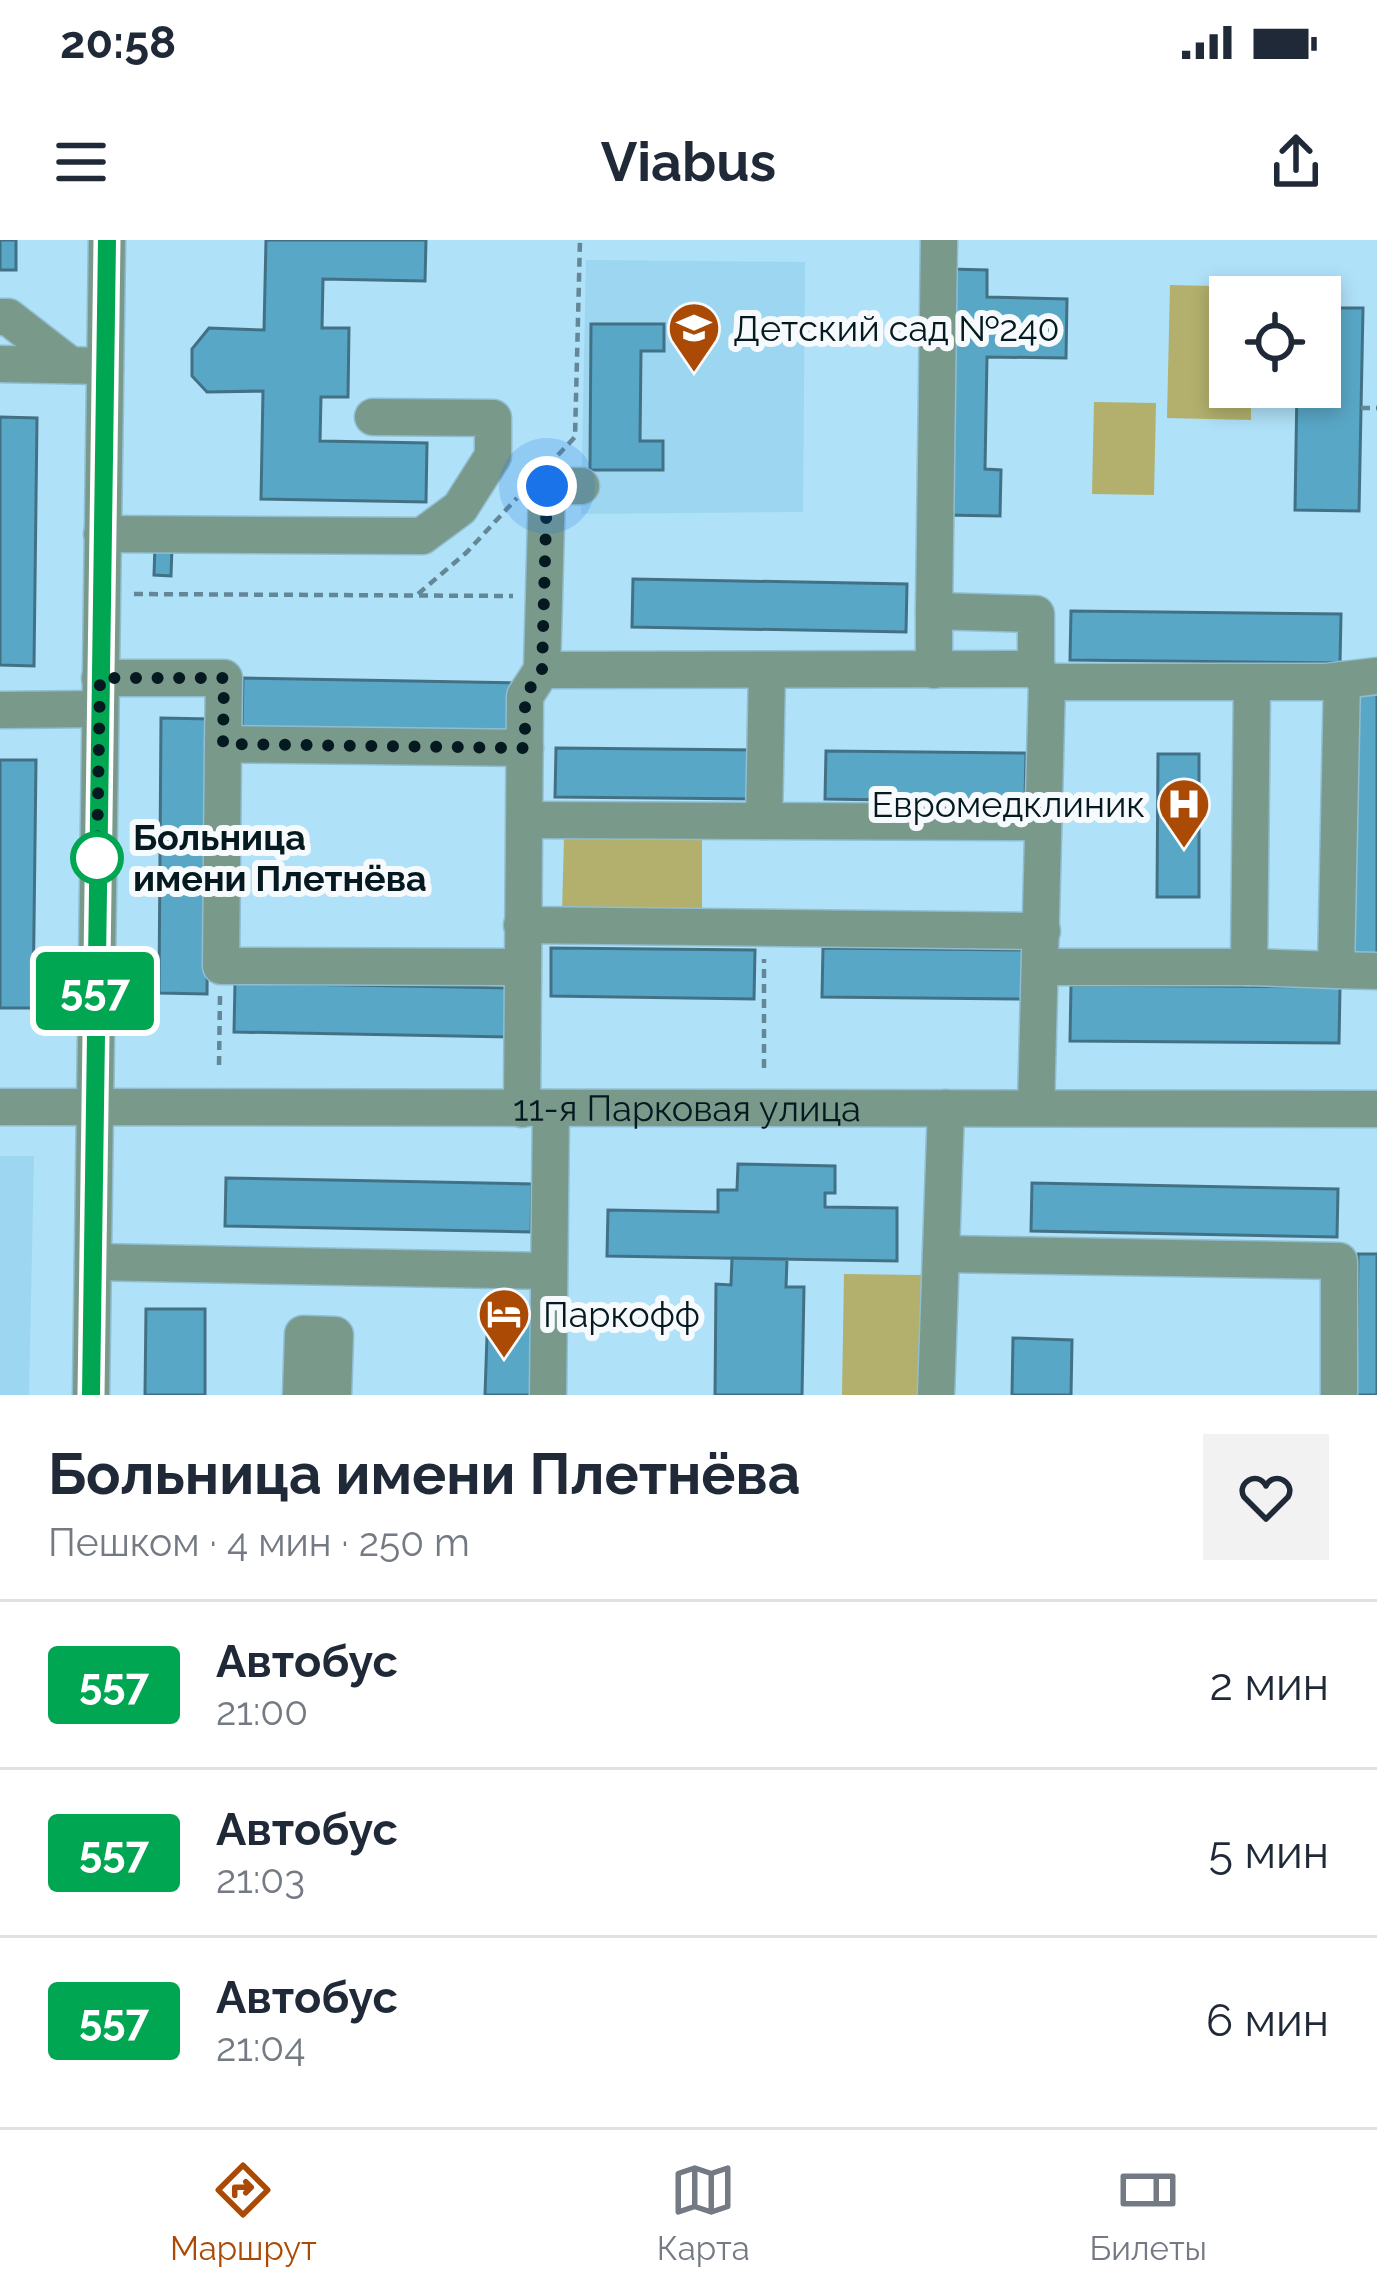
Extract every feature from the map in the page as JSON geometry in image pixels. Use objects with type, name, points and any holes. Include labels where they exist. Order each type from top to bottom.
[{"type":"street","points":[[91,1395],[102,534],[87,365],[107,240]]},
{"type":"street","points":[[934,670],[939,240]]},
{"type":"street","points":[[0,317],[8,317],[87,365]]},
{"type":"street","points":[[0,364],[87,365]]},
{"type":"street","points":[[102,534],[422,536],[460,508],[493,456],[493,418],[373,417]]},
{"type":"street","points":[[548,1395],[549,1271],[522,967],[525,696],[542,670],[547,486],[581,486]]},
{"type":"street","points":[[934,611],[1036,614],[1042,676],[1043,822],[1036,1108]]},
{"type":"street","points":[[542,670],[934,670],[1252,683],[1360,678],[1336,970]]},
{"type":"street","points":[[764,821],[767,670]]},
{"type":"street","points":[[0,710],[224,678],[221,966],[522,967]]},
{"type":"street","points":[[1249,967],[1252,683]]},
{"type":"street","points":[[223,744],[525,748]]},
{"type":"street","points":[[525,820],[1043,822]]},
{"type":"street","points":[[522,925],[1042,931]]},
{"type":"street","points":[[1040,968],[1377,971]]},
{"type":"street","name":"11-я Парковая улица","points":[[0,1107],[1377,1109]]},
{"type":"street","points":[[936,1395],[946,1108]]},
{"type":"street","points":[[941,1254],[1340,1261],[1339,1395]]},
{"type":"street","points":[[93,1262],[549,1271]]},
{"type":"street","points":[[301,1395],[303,1334],[334,1334],[333,1395]]},
{"type":"path","points":[[560,453],[575,437],[580,240]]},
{"type":"path","points":[[1361,408],[1377,408]]},
{"type":"path","points":[[418,594],[467,552],[529,486]]},
{"type":"path","points":[[128,594],[544,597]]},
{"type":"path","points":[[764,927],[764,1068]]},
{"type":"path","points":[[219,1065],[221,966]]},
{"type":"shaded area","name":"Детский сад №240","points":[[586,260],[805,262],[803,512],[581,514]]},
{"type":"shaded area","points":[[1170,285],[1209,286],[1209,408],[1251,408],[1251,420],[1167,418]]},
{"type":"shaded area","points":[[1094,402],[1156,403],[1154,495],[1092,494]]},
{"type":"shaded area","points":[[564,837],[702,839],[702,915],[562,914]]},
{"type":"shaded area","points":[[0,1156],[34,1156],[29,1395],[0,1395]]},
{"type":"shaded area","points":[[844,1274],[921,1275],[919,1395],[842,1395]]},
{"type":"building","points":[[0,240],[16,240],[16,270],[0,270]]},
{"type":"building","points":[[266,240],[426,240],[425,281],[323,279],[322,328],[349,328],[348,397],[321,397],[320,441],[427,443],[426,502],[261,499],[263,391],[207,392],[192,376],[192,349],[209,328],[264,330]]},
{"type":"building","points":[[949,269],[987,270],[987,297],[1067,299],[1066,358],[987,357],[985,469],[1001,470],[1000,516],[945,515]]},
{"type":"building","points":[[1341,308],[1363,308],[1359,511],[1295,510],[1297,408],[1341,408]]},
{"type":"building","points":[[591,324],[664,324],[664,351],[641,351],[640,441],[663,441],[663,470],[590,470]]},
{"type":"building","points":[[0,417],[37,418],[34,666],[0,665]]},
{"type":"building","points":[[155,545],[172,546],[171,576],[154,575]]},
{"type":"building","points":[[633,579],[907,584],[906,632],[632,627]]},
{"type":"building","points":[[1071,611],[1341,614],[1340,663],[1070,660]]},
{"type":"building","points":[[243,678],[517,683],[516,732],[242,727]]},
{"type":"building","points":[[1356,689],[1377,690],[1377,967],[1350,967]]},
{"type":"building","points":[[161,718],[210,719],[207,994],[159,993]]},
{"type":"building","points":[[556,748],[756,750],[756,799],[555,797]]},
{"type":"building","points":[[826,751],[1026,753],[1025,802],[825,799]]},
{"type":"building","points":[[1158,754],[1199,754],[1199,897],[1157,897]]},
{"type":"building","points":[[0,760],[36,760],[33,1008],[0,1008]]},
{"type":"building","points":[[551,948],[755,950],[754,999],[551,996]]},
{"type":"building","points":[[823,948],[1026,950],[1025,999],[822,997]]},
{"type":"building","points":[[235,983],[509,988],[509,1037],[234,1032]]},
{"type":"building","points":[[1071,985],[1340,987],[1339,1043],[1070,1041]]},
{"type":"building","points":[[738,1164],[835,1166],[835,1193],[825,1193],[825,1207],[897,1208],[897,1261],[607,1256],[608,1210],[718,1212],[718,1190],[737,1190]]},
{"type":"building","points":[[226,1178],[532,1184],[531,1232],[225,1226]]},
{"type":"building","points":[[1032,1183],[1338,1189],[1337,1237],[1031,1231]]},
{"type":"building","points":[[1358,1254],[1377,1254],[1377,1395],[1356,1395]]},
{"type":"building","points":[[732,1258],[787,1259],[786,1287],[804,1287],[802,1395],[715,1395],[716,1284],[731,1285]]},
{"type":"building","points":[[488,1307],[536,1308],[533,1395],[485,1395]]},
{"type":"building","points":[[146,1309],[205,1309],[205,1395],[145,1395]]},
{"type":"building","points":[[1013,1338],[1072,1340],[1071,1395],[1012,1395]]},
{"type":"bus line","name":"557","points":[[91,1395],[107,240]]},
{"type":"place","name":"Детский сад №240","points":[[694,374]]},
{"type":"place","name":"Евромедклиник","points":[[1184,850]]},
{"type":"place","name":"Больница имени Плетнёва","points":[[97,858]]},
{"type":"place","name":"Паркофф","points":[[504,1360]]},
{"type":"route","points":[[97,858],[100,678],[224,678],[223,744],[525,748],[525,696],[542,670],[547,486]]}]
